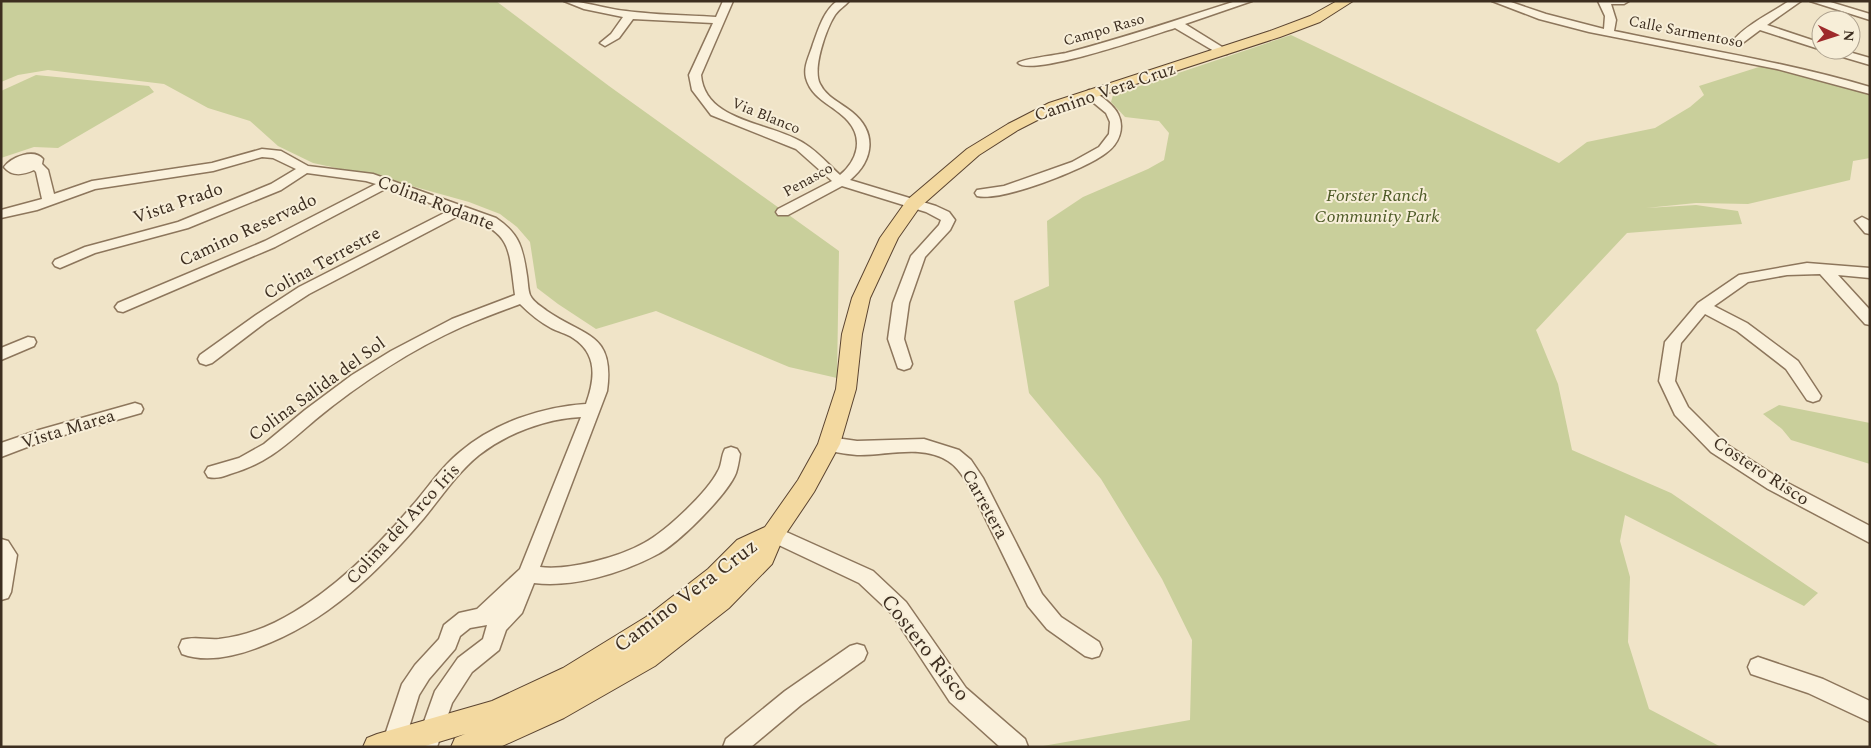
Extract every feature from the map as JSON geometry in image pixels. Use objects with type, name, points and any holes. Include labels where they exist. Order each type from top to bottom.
[{"type":"main road","name":"Camino Vera Cruz","points":[[465,747],[556,709],[646,658],[720,601],[764,557],[773,534],[806,486],[829,444],[846,389],[852,334],[861,298],[889,238],[913,204],[973,152],[1054,106],[1315,20],[1347,1]]},
{"type":"main road","name":"Camino Vera Cruz","points":[[388,745],[428,739],[496,712],[572,676],[612,653],[682,605],[746,547],[773,534]]},
{"type":"street","points":[[569,1],[599,11],[630,16],[720,20]]},
{"type":"street","name":"Via Blanco","points":[[728,1],[695,75],[696,88],[715,112],[800,146],[841,182],[944,215],[948,220],[945,227],[918,256],[902,303],[896,338],[904,364]]},
{"type":"street","name":"Penasco","points":[[783,212],[841,182],[861,160],[864,148],[863,137],[854,120],[824,97],[814,84],[810,71],[827,19],[844,1]]},
{"type":"street","points":[[1215,1],[1226,9]]},
{"type":"street","name":"Campo Raso","points":[[1024,63],[1062,57],[1117,43],[1248,1]]},
{"type":"street","name":"Calle Sarmentoso","points":[[1497,1],[1559,21],[1798,70],[1870,91]]},
{"type":"street","points":[[1603,1],[1610,12],[1610,28],[1608,32]]},
{"type":"street","points":[[1603,1],[1624,1]]},
{"type":"street","points":[[1736,43],[1796,1]]},
{"type":"street","points":[[1815,1],[1870,17]]},
{"type":"street","points":[[605,43],[615,36],[630,16]]},
{"type":"street","points":[[1177,24],[1222,52]]},
{"type":"street","points":[[1759,26],[1811,44]]},
{"type":"street","points":[[982,193],[1006,190],[1077,165],[1103,150],[1115,134],[1116,122],[1110,111],[1089,94]]},
{"type":"street","name":"Colina Rodante","points":[[49,202],[92,184],[204,169],[262,153],[276,154],[306,169],[368,177],[401,190],[461,208],[491,221],[504,229],[511,238],[518,261],[523,297]]},
{"type":"street","points":[[1,214],[49,202],[42,170],[34,165]]},
{"type":"street","name":"Vista Prado","points":[[60,263],[90,250],[184,225],[276,187],[306,169]]},
{"type":"street","name":"Camino Reservado","points":[[123,307],[270,244],[387,183]]},
{"type":"street","name":"Colina Terrestre","points":[[206,359],[270,312],[318,283],[428,228],[461,208]]},
{"type":"street","points":[[1824,269],[1870,320]]},
{"type":"street","name":"Costero Risco","points":[[1870,273],[1824,269],[1787,270],[1744,278],[1703,307],[1673,342],[1667,381],[1681,411],[1717,447],[1774,484],[1870,536]]},
{"type":"street","points":[[388,745],[410,691],[422,672],[448,643],[452,631],[466,619],[489,622],[515,608],[600,384],[602,370],[598,356],[590,343],[577,333],[557,325],[534,309],[523,297]]},
{"type":"street","name":"Colina Salida del Sol","points":[[214,472],[245,463],[270,450],[311,414],[358,379],[405,350],[464,320],[523,297]]},
{"type":"street","points":[[1703,307],[1742,327],[1792,365],[1813,396]]},
{"type":"street","points":[[1,355],[28,342]]},
{"type":"street","name":"Vista Marea","points":[[1,450],[39,436],[135,409]]},
{"type":"street","name":"Colina del Arco Iris","points":[[189,648],[219,648],[257,640],[309,615],[355,578],[410,520],[454,467],[474,450],[502,432],[536,419],[571,411],[590,410]]},
{"type":"street","name":"Carretera","points":[[829,444],[857,448],[924,446],[953,455],[965,465],[977,483],[1034,600],[1054,622],[1092,649]]},
{"type":"street","points":[[529,574],[552,577],[602,568],[651,549],[695,514],[728,473],[731,454]]},
{"type":"street","name":"Costero Risco","points":[[773,534],[866,577],[899,608],[958,694],[1017,747]]},
{"type":"street","points":[[1,547],[7,555],[1,592]]},
{"type":"street","points":[[428,739],[443,698],[465,665],[492,644],[489,622]]},
{"type":"street","points":[[734,747],[793,698],[857,653]]},
{"type":"street","points":[[1758,667],[1795,676],[1870,712]]},
{"type":"green space","points":[[1,1],[496,1],[609,86],[839,251],[837,378],[789,367],[656,311],[596,329],[537,288],[530,242],[517,227],[500,214],[469,202],[383,178],[313,163],[278,146],[250,121],[208,108],[164,84],[48,70],[18,75],[1,82]]},
{"type":"green space","name":"Forster Ranch Community Park","points":[[1291,35],[1559,163],[1587,142],[1655,128],[1690,107],[1704,95],[1699,86],[1762,66],[1827,81],[1870,95],[1870,158],[1853,161],[1850,180],[1748,204],[1696,203],[1646,208],[1696,205],[1738,211],[1742,224],[1627,233],[1536,330],[1558,384],[1572,450],[1671,493],[1818,593],[1804,606],[1625,515],[1620,541],[1630,577],[1628,642],[1649,709],[1721,747],[1043,746],[1190,720],[1192,640],[1162,579],[1101,479],[1029,393],[1014,301],[1049,286],[1047,221],[1083,197],[1148,169],[1164,160],[1169,133],[1159,121],[1125,117],[1111,102],[1113,95]]},
{"type":"green space","points":[[36,75],[149,86],[154,92],[58,148],[34,147],[1,158],[1,91]]},
{"type":"green space","points":[[1779,405],[1870,423],[1870,464],[1791,440],[1782,429],[1763,414]]}]
